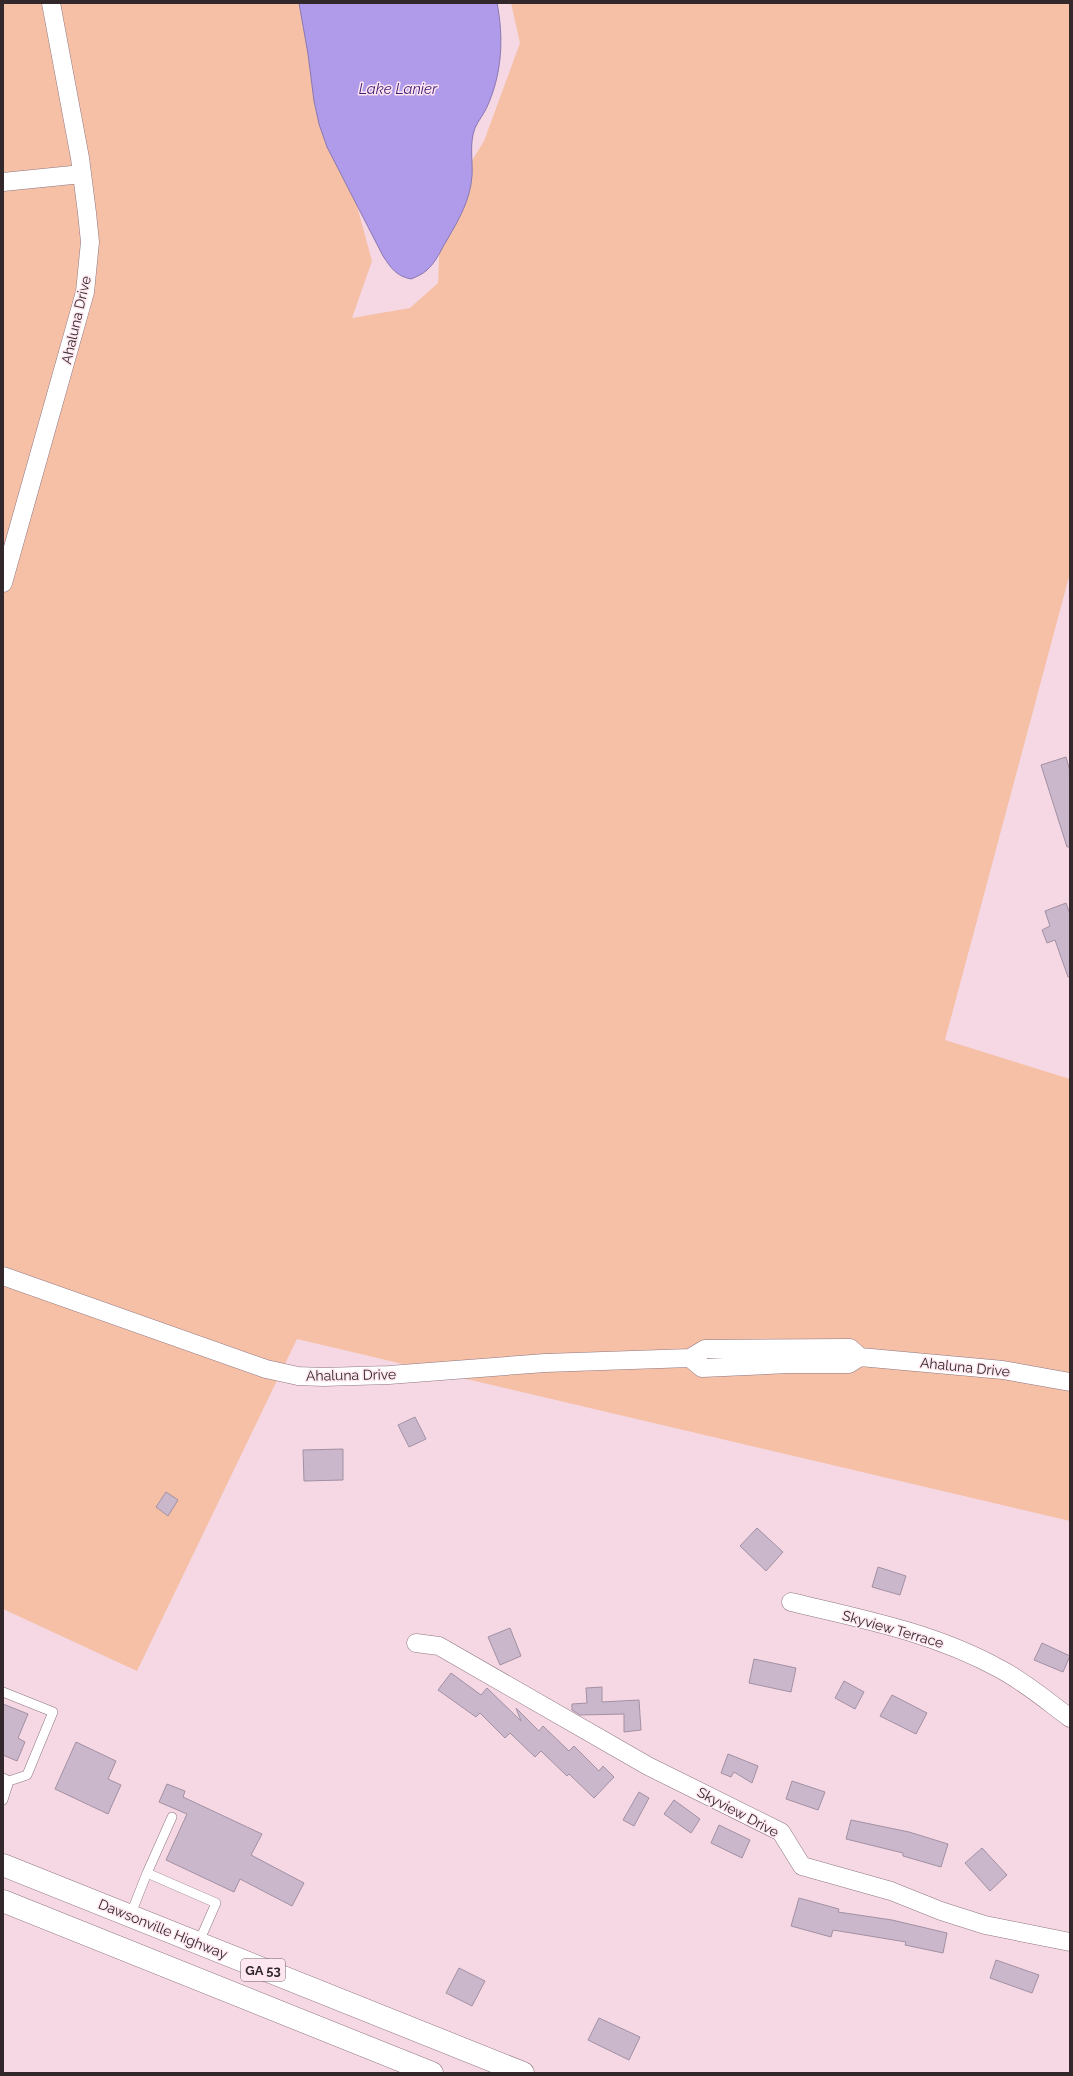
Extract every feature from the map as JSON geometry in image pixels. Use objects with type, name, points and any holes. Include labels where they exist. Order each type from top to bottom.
[{"type":"main road","name":"Dawsonville Highway","points":[[3,1865],[523,2073]]},
{"type":"main road","name":"GA 53","points":[[3,1901],[432,2073]]},
{"type":"street","name":"Ahaluna Drive","points":[[3,583],[85,292],[90,242],[82,174],[51,3]]},
{"type":"street","points":[[3,182],[82,174]]},
{"type":"street","name":"Ahaluna Drive","points":[[3,1276],[266,1369],[298,1376],[389,1375],[545,1362],[690,1358],[702,1368],[782,1364],[849,1364],[860,1357],[1002,1370],[1070,1382]]},
{"type":"street","name":"Skyview Terrace","points":[[791,1602],[901,1628],[972,1654],[1002,1669],[1070,1718]]},
{"type":"street","name":"Skyview Drive","points":[[416,1643],[439,1646],[648,1766],[781,1832],[802,1866],[891,1891],[942,1911],[986,1925],[1070,1942]]},
{"type":"lane","points":[[3,1692],[53,1712],[27,1775],[6,1780],[3,1800]]},
{"type":"lane","points":[[130,1916],[147,1873],[172,1818]]},
{"type":"lane","points":[[147,1873],[216,1903],[198,1944]]},
{"type":"shaded area","points":[[3,3],[302,3],[372,261],[352,318],[410,308],[438,283],[441,211],[484,141],[520,43],[511,3],[1070,3],[1070,573],[945,1040],[1070,1079],[1070,1521],[297,1339],[137,1671],[3,1609]]},
{"type":"water","name":"Lake Lanier","points":[[299,3],[497,3],[501,43],[499,69],[486,110],[473,134],[472,176],[469,194],[460,217],[436,259],[425,271],[411,279],[398,274],[391,268],[383,256],[327,147],[319,124],[314,101]]},
{"type":"building","points":[[1066,757],[1070,771],[1070,847],[1067,847],[1041,765]]},
{"type":"building","points":[[1066,903],[1070,914],[1070,977],[1068,977],[1055,940],[1047,943],[1042,930],[1050,926],[1045,911]]},
{"type":"building","points":[[415,1417],[426,1439],[409,1447],[398,1425]]},
{"type":"building","points":[[343,1449],[343,1480],[304,1481],[303,1450]]},
{"type":"building","points":[[166,1492],[178,1500],[168,1516],[156,1507]]},
{"type":"building","points":[[757,1528],[783,1552],[766,1571],[740,1546]]},
{"type":"building","points":[[878,1567],[906,1576],[900,1595],[872,1587]]},
{"type":"building","points":[[510,1628],[521,1656],[500,1665],[488,1637]]},
{"type":"building","points":[[1042,1643],[1070,1656],[1063,1672],[1034,1660]]},
{"type":"building","points":[[754,1659],[796,1668],[791,1692],[749,1683]]},
{"type":"building","points":[[451,1673],[481,1695],[487,1688],[521,1721],[516,1708],[539,1731],[543,1726],[569,1751],[574,1746],[599,1771],[603,1766],[614,1777],[594,1798],[569,1774],[567,1776],[541,1751],[535,1757],[510,1733],[505,1738],[480,1713],[476,1717],[438,1690]]},
{"type":"building","points":[[844,1681],[864,1692],[855,1709],[835,1698]]},
{"type":"building","points":[[602,1687],[602,1702],[639,1700],[641,1730],[624,1732],[624,1714],[580,1715],[572,1710],[572,1704],[587,1703],[586,1688]]},
{"type":"building","points":[[892,1695],[927,1713],[916,1734],[880,1716]]},
{"type":"building","points":[[3,1704],[28,1714],[18,1738],[25,1742],[17,1761],[3,1755]]},
{"type":"building","points":[[76,1742],[116,1761],[108,1779],[121,1785],[108,1814],[55,1789]]},
{"type":"building","points":[[728,1754],[758,1766],[752,1783],[734,1772],[731,1777],[721,1773]]},
{"type":"building","points":[[792,1781],[825,1792],[818,1810],[786,1799]]},
{"type":"building","points":[[167,1784],[185,1791],[183,1797],[262,1834],[251,1855],[304,1883],[292,1906],[240,1879],[234,1892],[166,1860],[187,1814],[159,1802]]},
{"type":"building","points":[[639,1792],[649,1798],[634,1826],[623,1820]]},
{"type":"building","points":[[674,1800],[700,1819],[691,1833],[664,1814]]},
{"type":"building","points":[[851,1820],[909,1832],[948,1844],[941,1867],[903,1856],[903,1853],[846,1839]]},
{"type":"building","points":[[719,1825],[750,1840],[742,1858],[711,1843]]},
{"type":"building","points":[[982,1848],[1007,1875],[990,1891],[965,1863]]},
{"type":"building","points":[[799,1898],[839,1909],[838,1912],[892,1920],[947,1933],[943,1953],[905,1945],[906,1942],[833,1930],[831,1937],[791,1926]]},
{"type":"building","points":[[996,1960],[1039,1975],[1032,1993],[990,1978]]},
{"type":"building","points":[[459,1968],[485,1981],[472,2006],[446,1993]]},
{"type":"building","points":[[599,2018],[640,2037],[629,2060],[588,2040]]}]
